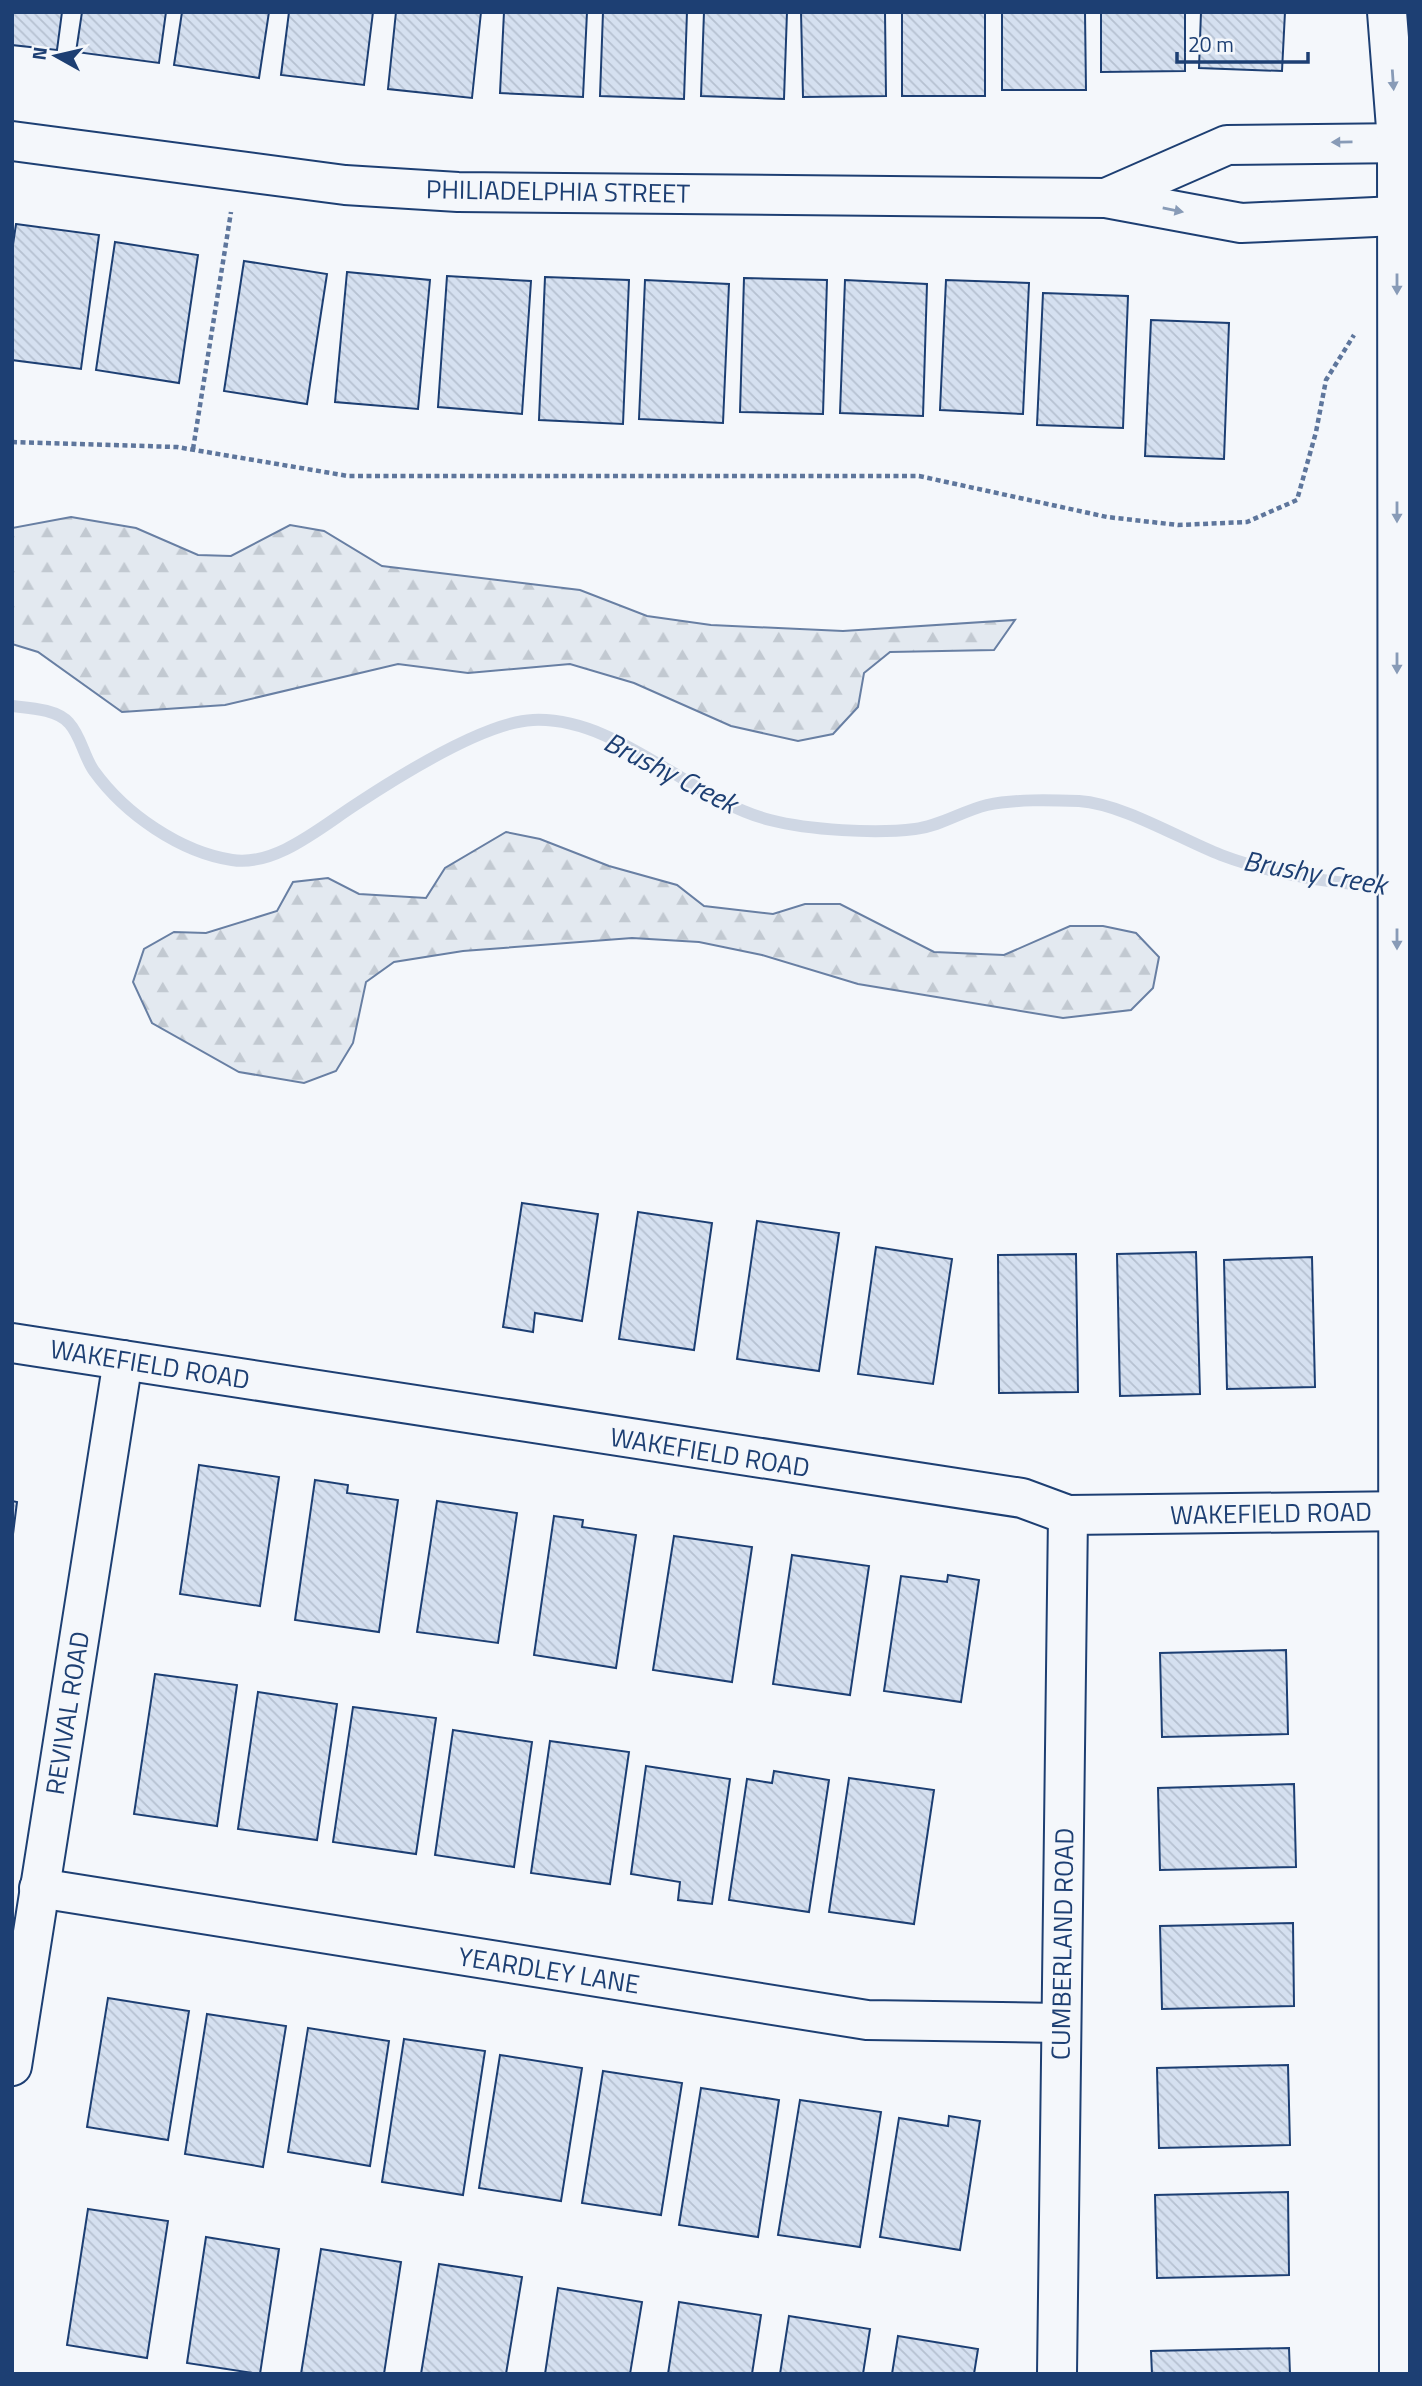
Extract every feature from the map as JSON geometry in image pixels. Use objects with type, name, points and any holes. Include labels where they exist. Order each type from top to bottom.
[{"type":"street","points":[[1387,12],[1404,142],[1397,594],[1398,1104],[1404,1511],[1399,2374]]},
{"type":"street","name":"PHILIADELPHIA STREET","points":[[12,141],[345,185],[458,192],[1106,198],[1241,223],[1403,213]]},
{"type":"street","name":"PHILIADELPHIA STREET","points":[[1106,198],[1227,145],[1404,142]]},
{"type":"street","name":"WAKEFIELD ROAD","points":[[12,1343],[919,1484],[1022,1497],[1068,1515],[1404,1511]]},
{"type":"street","name":"REVIVAL ROAD","points":[[12,2066],[122,1360]]},
{"type":"street","name":"CUMBERLAND ROAD","points":[[1057,2374],[1068,1515]]},
{"type":"street","name":"YEARDLEY LANE","points":[[39,1888],[867,2020],[1061,2023]]},
{"type":"path","points":[[192,449],[238,170]]},
{"type":"path","points":[[12,442],[192,449],[348,476],[919,476],[1107,517],[1178,525],[1247,522],[1297,500],[1326,380],[1357,331]]},
{"type":"green space","points":[[71,517],[136,528],[198,555],[231,556],[290,525],[324,531],[382,566],[580,590],[647,616],[711,625],[843,631],[1015,620],[994,650],[890,652],[864,673],[858,707],[833,734],[798,741],[731,726],[634,683],[570,664],[468,673],[398,664],[225,705],[122,712],[38,652],[12,644],[12,528]]},
{"type":"green space","points":[[506,832],[540,839],[609,866],[677,885],[704,906],[773,914],[805,904],[840,904],[934,952],[1004,955],[1070,926],[1103,926],[1136,933],[1159,957],[1153,988],[1131,1010],[1063,1018],[858,984],[762,955],[699,942],[632,938],[463,951],[394,962],[366,982],[353,1043],[336,1071],[304,1083],[239,1072],[152,1023],[133,982],[144,949],[174,932],[206,933],[277,911],[293,882],[328,878],[359,894],[426,898],[445,868]]},
{"type":"building","points":[[12,12],[62,12],[57,50],[12,45]]},
{"type":"building","points":[[82,12],[166,12],[159,63],[76,52]]},
{"type":"building","points":[[182,12],[269,12],[259,78],[174,65]]},
{"type":"building","points":[[289,12],[373,12],[364,85],[281,75]]},
{"type":"building","points":[[396,12],[481,12],[472,98],[388,89]]},
{"type":"building","points":[[504,12],[587,12],[583,97],[500,93]]},
{"type":"building","points":[[603,12],[687,12],[684,99],[600,96]]},
{"type":"building","points":[[704,12],[787,12],[784,99],[701,96]]},
{"type":"building","points":[[801,12],[885,12],[886,96],[803,97]]},
{"type":"building","points":[[902,12],[985,12],[985,96],[902,96]]},
{"type":"building","points":[[1002,12],[1085,12],[1086,90],[1002,90]]},
{"type":"building","points":[[1101,12],[1185,12],[1185,71],[1101,72]]},
{"type":"building","points":[[1201,12],[1285,12],[1282,71],[1199,68]]},
{"type":"building","points":[[16,224],[99,235],[81,369],[12,360],[12,251]]},
{"type":"building","points":[[115,242],[198,255],[179,383],[96,370]]},
{"type":"building","points":[[244,261],[327,274],[307,404],[224,391]]},
{"type":"building","points":[[347,272],[430,280],[418,409],[335,402]]},
{"type":"building","points":[[447,276],[531,281],[522,414],[438,407]]},
{"type":"building","points":[[545,277],[629,280],[623,424],[539,420]]},
{"type":"building","points":[[744,278],[827,280],[823,414],[740,412]]},
{"type":"building","points":[[645,280],[729,284],[723,423],[639,419]]},
{"type":"building","points":[[845,280],[927,284],[923,416],[840,413]]},
{"type":"building","points":[[946,280],[1029,283],[1023,414],[940,410]]},
{"type":"building","points":[[1043,293],[1128,296],[1123,428],[1037,425]]},
{"type":"building","points":[[1151,320],[1229,323],[1224,459],[1145,456]]},
{"type":"building","points":[[522,1203],[598,1214],[582,1321],[535,1313],[533,1332],[503,1327]]},
{"type":"building","points":[[638,1212],[712,1223],[694,1350],[619,1339]]},
{"type":"building","points":[[757,1221],[839,1233],[819,1371],[737,1359]]},
{"type":"building","points":[[876,1247],[952,1259],[933,1384],[858,1374]]},
{"type":"building","points":[[1196,1252],[1200,1394],[1120,1396],[1117,1254]]},
{"type":"building","points":[[1076,1254],[1078,1392],[999,1393],[998,1255]]},
{"type":"building","points":[[1312,1257],[1315,1387],[1227,1389],[1224,1260]]},
{"type":"building","points":[[199,1465],[279,1477],[260,1606],[180,1594]]},
{"type":"building","points":[[315,1480],[348,1485],[347,1493],[398,1500],[379,1632],[295,1620]]},
{"type":"building","points":[[12,1501],[17,1502],[13,1534],[12,1534]]},
{"type":"building","points":[[437,1501],[517,1513],[498,1643],[417,1632]]},
{"type":"building","points":[[554,1516],[583,1520],[582,1527],[636,1535],[616,1668],[534,1655]]},
{"type":"building","points":[[674,1536],[752,1547],[732,1682],[653,1670]]},
{"type":"building","points":[[792,1555],[869,1566],[850,1695],[773,1684]]},
{"type":"building","points":[[948,1575],[979,1580],[961,1702],[884,1691],[901,1576],[947,1582]]},
{"type":"building","points":[[1286,1650],[1288,1734],[1162,1737],[1160,1653]]},
{"type":"building","points":[[155,1674],[237,1685],[217,1826],[134,1814]]},
{"type":"building","points":[[258,1692],[337,1704],[317,1840],[238,1829]]},
{"type":"building","points":[[353,1707],[436,1718],[416,1854],[333,1842]]},
{"type":"building","points":[[453,1730],[532,1742],[514,1867],[435,1855]]},
{"type":"building","points":[[550,1741],[629,1752],[610,1884],[531,1873]]},
{"type":"building","points":[[646,1766],[730,1779],[712,1904],[678,1900],[680,1882],[631,1874]]},
{"type":"building","points":[[774,1771],[829,1780],[809,1912],[729,1900],[747,1779],[772,1783]]},
{"type":"building","points":[[849,1778],[934,1790],[914,1924],[829,1912]]},
{"type":"building","points":[[1294,1784],[1296,1867],[1160,1870],[1158,1788]]},
{"type":"building","points":[[1293,1923],[1294,2006],[1162,2009],[1160,1926]]},
{"type":"building","points":[[108,1998],[189,2011],[168,2140],[87,2127]]},
{"type":"building","points":[[207,2014],[286,2026],[263,2167],[185,2154]]},
{"type":"building","points":[[308,2028],[389,2041],[370,2166],[288,2152]]},
{"type":"building","points":[[404,2039],[485,2051],[463,2195],[382,2182]]},
{"type":"building","points":[[500,2055],[582,2068],[561,2201],[479,2188]]},
{"type":"building","points":[[1288,2065],[1290,2145],[1159,2148],[1157,2068]]},
{"type":"building","points":[[603,2071],[682,2083],[661,2215],[582,2203]]},
{"type":"building","points":[[701,2088],[779,2100],[758,2237],[679,2225]]},
{"type":"building","points":[[800,2100],[881,2112],[860,2247],[778,2235]]},
{"type":"building","points":[[949,2116],[980,2121],[960,2250],[880,2237],[899,2118],[948,2126]]},
{"type":"building","points":[[1288,2192],[1289,2275],[1157,2278],[1155,2195]]},
{"type":"building","points":[[88,2209],[168,2221],[147,2358],[67,2345]]},
{"type":"building","points":[[206,2237],[279,2249],[260,2374],[187,2363]]},
{"type":"building","points":[[321,2249],[401,2262],[384,2374],[301,2374]]},
{"type":"building","points":[[439,2264],[522,2277],[506,2374],[421,2374]]},
{"type":"building","points":[[558,2288],[642,2302],[630,2374],[545,2374]]},
{"type":"building","points":[[679,2302],[761,2315],[752,2374],[668,2374]]},
{"type":"building","points":[[789,2316],[870,2329],[863,2374],[780,2374]]},
{"type":"building","points":[[898,2336],[978,2349],[974,2374],[892,2374]]},
{"type":"building","points":[[1289,2348],[1290,2374],[1152,2374],[1151,2351]]},
{"type":"waterway","name":"Brushy Creek","points":[[12,706],[43,710],[64,718],[77,734],[94,771],[121,802],[155,829],[174,840],[212,856],[232,860],[248,861],[281,851],[441,753],[490,730],[533,720],[564,722],[594,731],[624,745],[711,795],[741,810],[770,820],[842,830],[899,830],[934,825],[998,803],[1033,800],[1079,801],[1114,808],[1221,855],[1262,868],[1328,881],[1394,887]]}]
